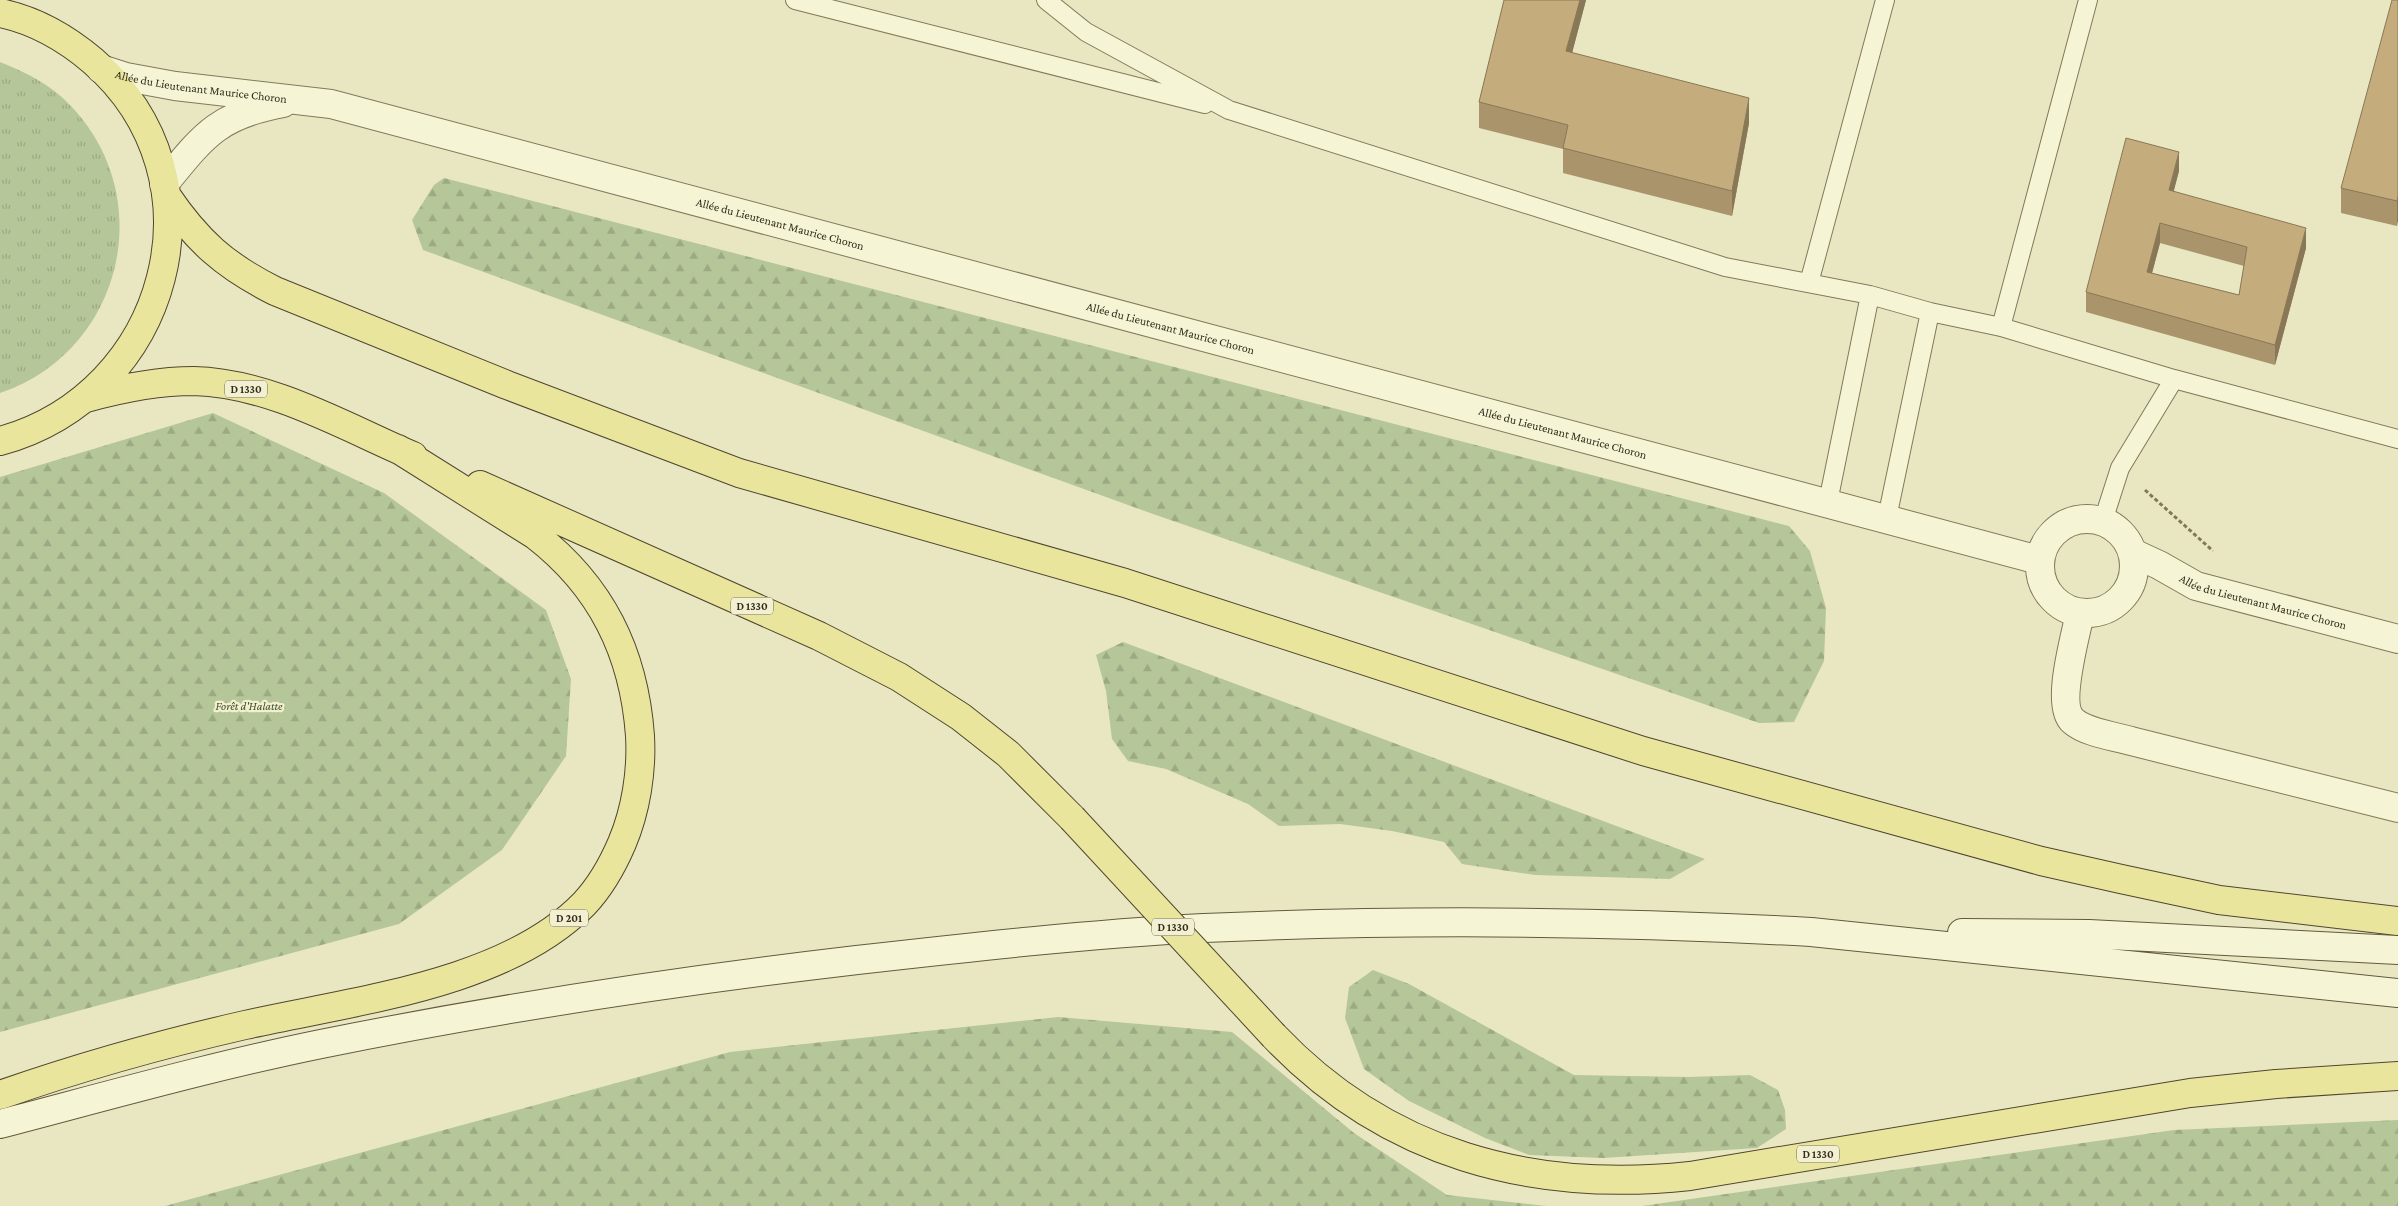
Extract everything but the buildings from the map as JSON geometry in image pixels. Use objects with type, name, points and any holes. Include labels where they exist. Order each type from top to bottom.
[{"type":"main road","points":[[0,13],[23,20],[57,35],[101,69],[126,97],[137,113],[153,147],[165,189],[167,252],[153,308],[125,357],[100,386],[53,421],[0,441]]},
{"type":"main road","points":[[165,189],[188,227],[210,249],[251,279],[275,291],[498,382],[739,473],[1116,580],[1634,748],[1825,803],[2041,861],[2174,891],[2218,900],[2398,921]]},
{"type":"main road","name":"D 1330","points":[[86,398],[144,384],[196,381],[220,384],[273,397],[338,422],[606,540],[864,658],[961,717],[1008,754],[1072,818],[1274,1036],[1302,1065],[1322,1082],[1409,1136],[1437,1148],[1494,1165],[1549,1176],[1590,1180],[1656,1180],[1690,1176],[2128,1102],[2226,1088],[2398,1076]]},
{"type":"main road","name":"D 201","points":[[0,1095],[161,1045],[266,1020],[398,993],[483,967],[515,952],[567,919],[585,903],[601,882],[616,857],[632,812],[641,751],[633,685],[615,631],[600,602],[579,574],[555,550],[535,535],[398,449]]},
{"type":"street","name":"Allée du Lieutenant Maurice Choron","points":[[101,69],[126,77],[175,86],[331,104],[1301,364],[1828,502],[2039,560]]},
{"type":"street","name":"Allée du Lieutenant Maurice Choron","points":[[165,189],[200,140],[224,122],[264,107],[302,100]]},
{"type":"street","points":[[2086,518],[2103,521],[2116,528],[2127,539],[2133,553],[2134,576],[2123,598],[2104,611],[2092,614],[2080,613],[2060,604],[2045,589],[2040,574],[2039,560],[2045,544],[2056,530],[2070,521],[2086,518]]},
{"type":"street","name":"Allée du Lieutenant Maurice Choron","points":[[2133,553],[2196,586],[2234,598],[2398,640]]},
{"type":"street","points":[[2080,613],[2069,670],[2065,705],[2072,720],[2088,729],[2131,741],[2398,808]]},
{"type":"street","points":[[0,1124],[258,1058],[516,1007],[708,978],[960,948],[1096,935],[1205,928],[1444,922],[1632,924],[1811,932],[2089,934],[2398,950]]},
{"type":"street","points":[[1811,932],[2398,993]]},
{"type":"lane","points":[[795,0],[1229,110],[1725,267],[1870,295],[1930,312],[2001,326],[2174,379],[2398,439]]},
{"type":"lane","points":[[1046,0],[1086,32],[1229,110]]},
{"type":"lane","points":[[1809,282],[1885,0]]},
{"type":"lane","points":[[2001,326],[2088,0]]},
{"type":"lane","points":[[1828,502],[1870,295]]},
{"type":"lane","points":[[1887,518],[1930,312]]},
{"type":"lane","points":[[2103,521],[2120,468],[2174,379]]},
{"type":"path","points":[[2120,468],[2220,558]]},
{"type":"green space","points":[[0,62],[29,75],[55,91],[70,105],[98,142],[114,183],[120,226],[114,268],[99,308],[75,344],[42,373],[0,393]]},
{"type":"green space","points":[[444,178],[1789,526],[1810,551],[1826,608],[1824,661],[1794,722],[1759,723],[1153,514],[423,250],[412,220],[434,185]]},
{"type":"green space","name":"Forêt d'Halatte","points":[[213,413],[384,493],[546,610],[571,679],[566,756],[502,850],[399,924],[0,1032],[0,477]]},
{"type":"green space","points":[[1123,642],[1705,859],[1670,879],[1535,875],[1462,864],[1444,842],[1392,831],[1340,824],[1279,826],[1248,804],[1166,769],[1128,761],[1112,739],[1106,691],[1096,655]]},
{"type":"green space","points":[[1373,970],[1409,984],[1574,1075],[1688,1077],[1750,1075],[1778,1090],[1785,1110],[1786,1129],[1757,1148],[1603,1158],[1529,1155],[1485,1138],[1409,1101],[1364,1069],[1345,1018],[1349,987]]},
{"type":"green space","points":[[1058,1017],[1232,1032],[1354,1133],[1447,1195],[1546,1206],[165,1206],[730,1052]]},
{"type":"green space","points":[[2398,1120],[2398,1206],[1642,1206],[2174,1130]]}]
